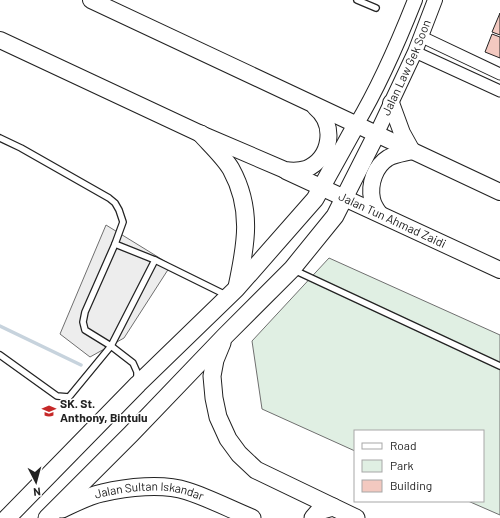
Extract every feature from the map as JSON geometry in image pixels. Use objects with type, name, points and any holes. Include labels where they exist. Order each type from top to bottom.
[{"type":"main road","points":[[91,0],[500,192]]},
{"type":"main road","name":"Jalan Tun Ahmad Zaidi","points":[[0,40],[200,134],[285,170],[500,270]]},
{"type":"main road","points":[[285,170],[296,171],[306,169],[316,163],[323,156],[328,145],[329,133],[327,121],[311,104]]},
{"type":"main road","points":[[391,104],[402,133],[412,151]]},
{"type":"main road","points":[[7,518],[138,384],[232,293],[315,199],[356,125]]},
{"type":"main road","points":[[200,134],[230,168],[240,191],[246,214],[246,236],[232,293]]},
{"type":"main road","points":[[49,516],[292,269],[335,216],[376,135]]},
{"type":"main road","points":[[378,213],[372,200],[371,191],[372,181],[377,169],[389,158],[412,151]]},
{"type":"main road","points":[[225,336],[215,360],[212,376],[214,398],[218,417],[228,439],[239,454],[256,470],[356,518]]},
{"type":"main road","name":"Jalan Sultan Iskandar","points":[[49,516],[83,499],[102,493],[132,488],[164,487],[186,490],[252,518]]},
{"type":"main road","points":[[313,518],[319,511],[333,508]]},
{"type":"street","name":"Jalan Law Gek Soon","points":[[356,125],[374,95],[415,0]]},
{"type":"street","name":"Jalan Law Gek Soon","points":[[376,135],[422,37],[435,0]]},
{"type":"street","points":[[422,37],[500,74]]},
{"type":"street","points":[[415,52],[500,91]]},
{"type":"lane","points":[[357,0],[376,8]]},
{"type":"lane","points":[[0,138],[109,198],[120,210],[123,222],[115,244],[84,312],[83,322],[85,330],[133,363],[137,372],[138,384]]},
{"type":"lane","points":[[115,244],[232,293]]},
{"type":"lane","points":[[0,355],[57,396],[66,398],[69,397],[110,346],[155,260]]},
{"type":"lane","points":[[292,269],[500,366]]},
{"type":"green space","points":[[329,258],[500,335],[500,515],[470,502],[484,502],[484,430],[354,430],[354,451],[262,409],[252,341]]},
{"type":"shaded area","points":[[106,225],[171,265],[124,338],[90,357],[60,334]]},
{"type":"building","points":[[500,13],[500,35],[492,32]]},
{"type":"building","points":[[492,34],[500,37],[500,58],[485,52]]},
{"type":"waterway","points":[[0,326],[81,365]]},
{"type":"place","name":"SK. St. Anthony, Bintulu","points":[[49,411]]}]
